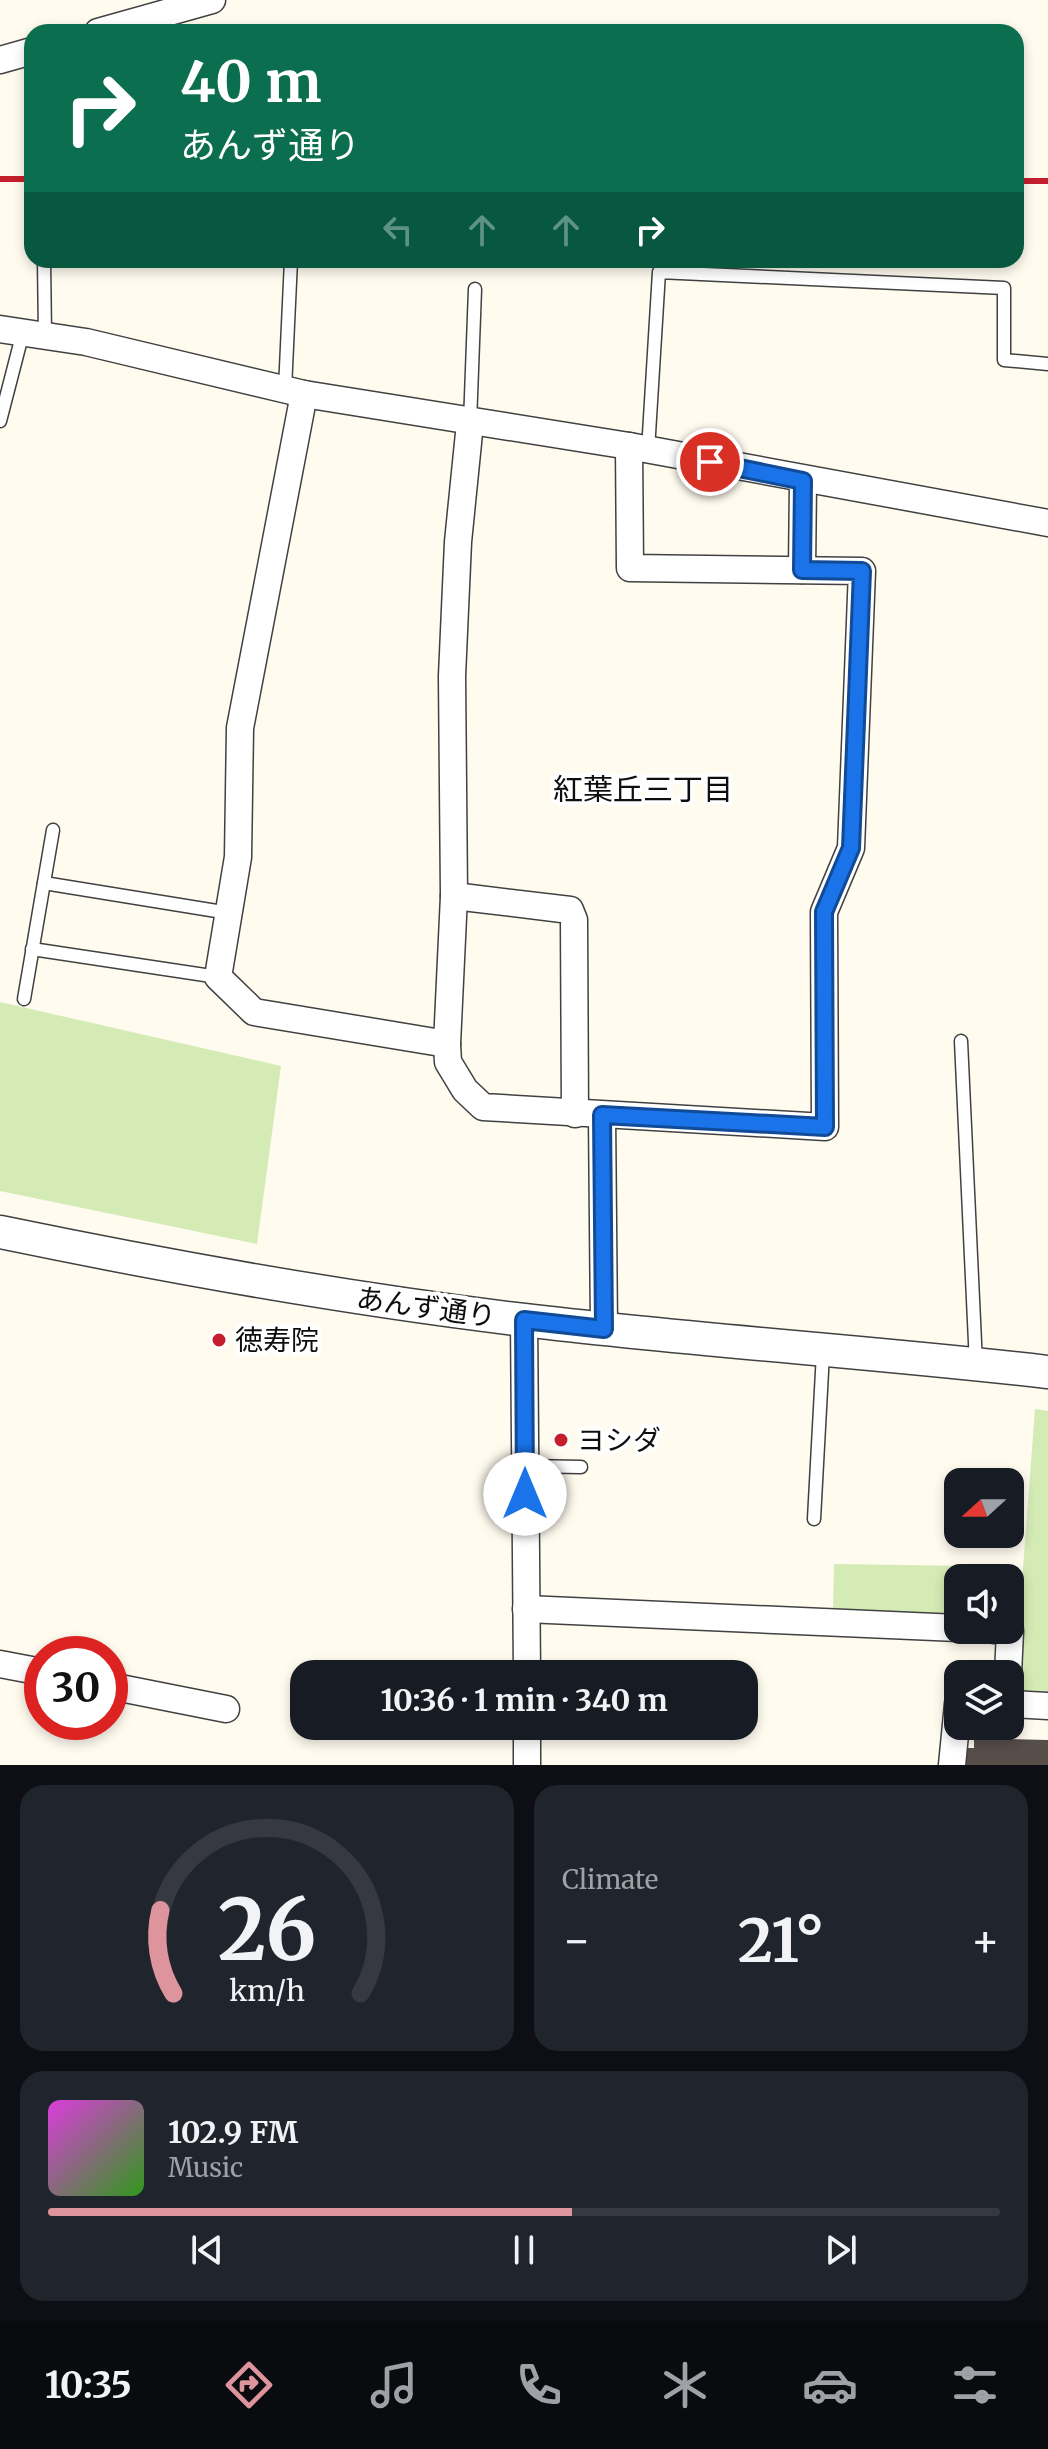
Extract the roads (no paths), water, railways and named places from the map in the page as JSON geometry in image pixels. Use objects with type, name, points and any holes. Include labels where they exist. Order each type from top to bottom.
[{"type":"street","points":[[115,24],[146,9],[212,0]]},
{"type":"street","points":[[0,60],[24,53]]},
{"type":"street","points":[[22,332],[294,392],[638,448],[803,481],[1048,523]]},
{"type":"street","points":[[294,392],[240,728],[238,857],[218,977],[254,1012],[447,1044]]},
{"type":"street","points":[[470,423],[458,542],[452,676],[454,896],[448,1062],[465,1090],[483,1107],[825,1127],[824,912],[851,848],[862,571],[630,568],[638,448]]},
{"type":"street","points":[[802,570],[803,481]]},
{"type":"street","points":[[454,896],[570,910],[574,920],[575,1114]]},
{"type":"street","points":[[602,1115],[604,1329]]},
{"type":"street","name":"あんず通り","points":[[0,1232],[257,1283],[524,1320],[1048,1372]]},
{"type":"street","points":[[524,1320],[527,1660]]},
{"type":"street","points":[[526,1609],[944,1627]]},
{"type":"street","points":[[0,1664],[24,1669]]},
{"type":"street","points":[[128,1690],[226,1709]]},
{"type":"street","points":[[1024,1705],[1048,1706]]},
{"type":"street","points":[[527,1740],[527,1765]]},
{"type":"street","points":[[952,1765],[954,1740]]},
{"type":"lane","points":[[0,421],[42,268]]},
{"type":"lane","points":[[291,268],[294,392]]},
{"type":"lane","points":[[638,448],[659,268]]},
{"type":"lane","points":[[690,268],[1004,288],[1004,360],[1048,364]]},
{"type":"lane","points":[[470,423],[475,289]]},
{"type":"lane","points":[[24,999],[53,830]]},
{"type":"lane","points":[[44,883],[229,913]]},
{"type":"lane","points":[[32,949],[218,977]]},
{"type":"lane","points":[[961,1041],[976,1364]]},
{"type":"lane","points":[[814,1519],[823,1349]]},
{"type":"lane","points":[[525,1466],[581,1467]]},
{"type":"railway","points":[[0,179],[24,179]]},
{"type":"railway","points":[[1024,181],[1048,181]]},
{"type":"place","name":"徳寿院","points":[[219,1340]]},
{"type":"place","name":"ヨシダ","points":[[561,1440]]},
{"type":"district","name":"紅葉丘三丁目","points":[[643,789]]}]
